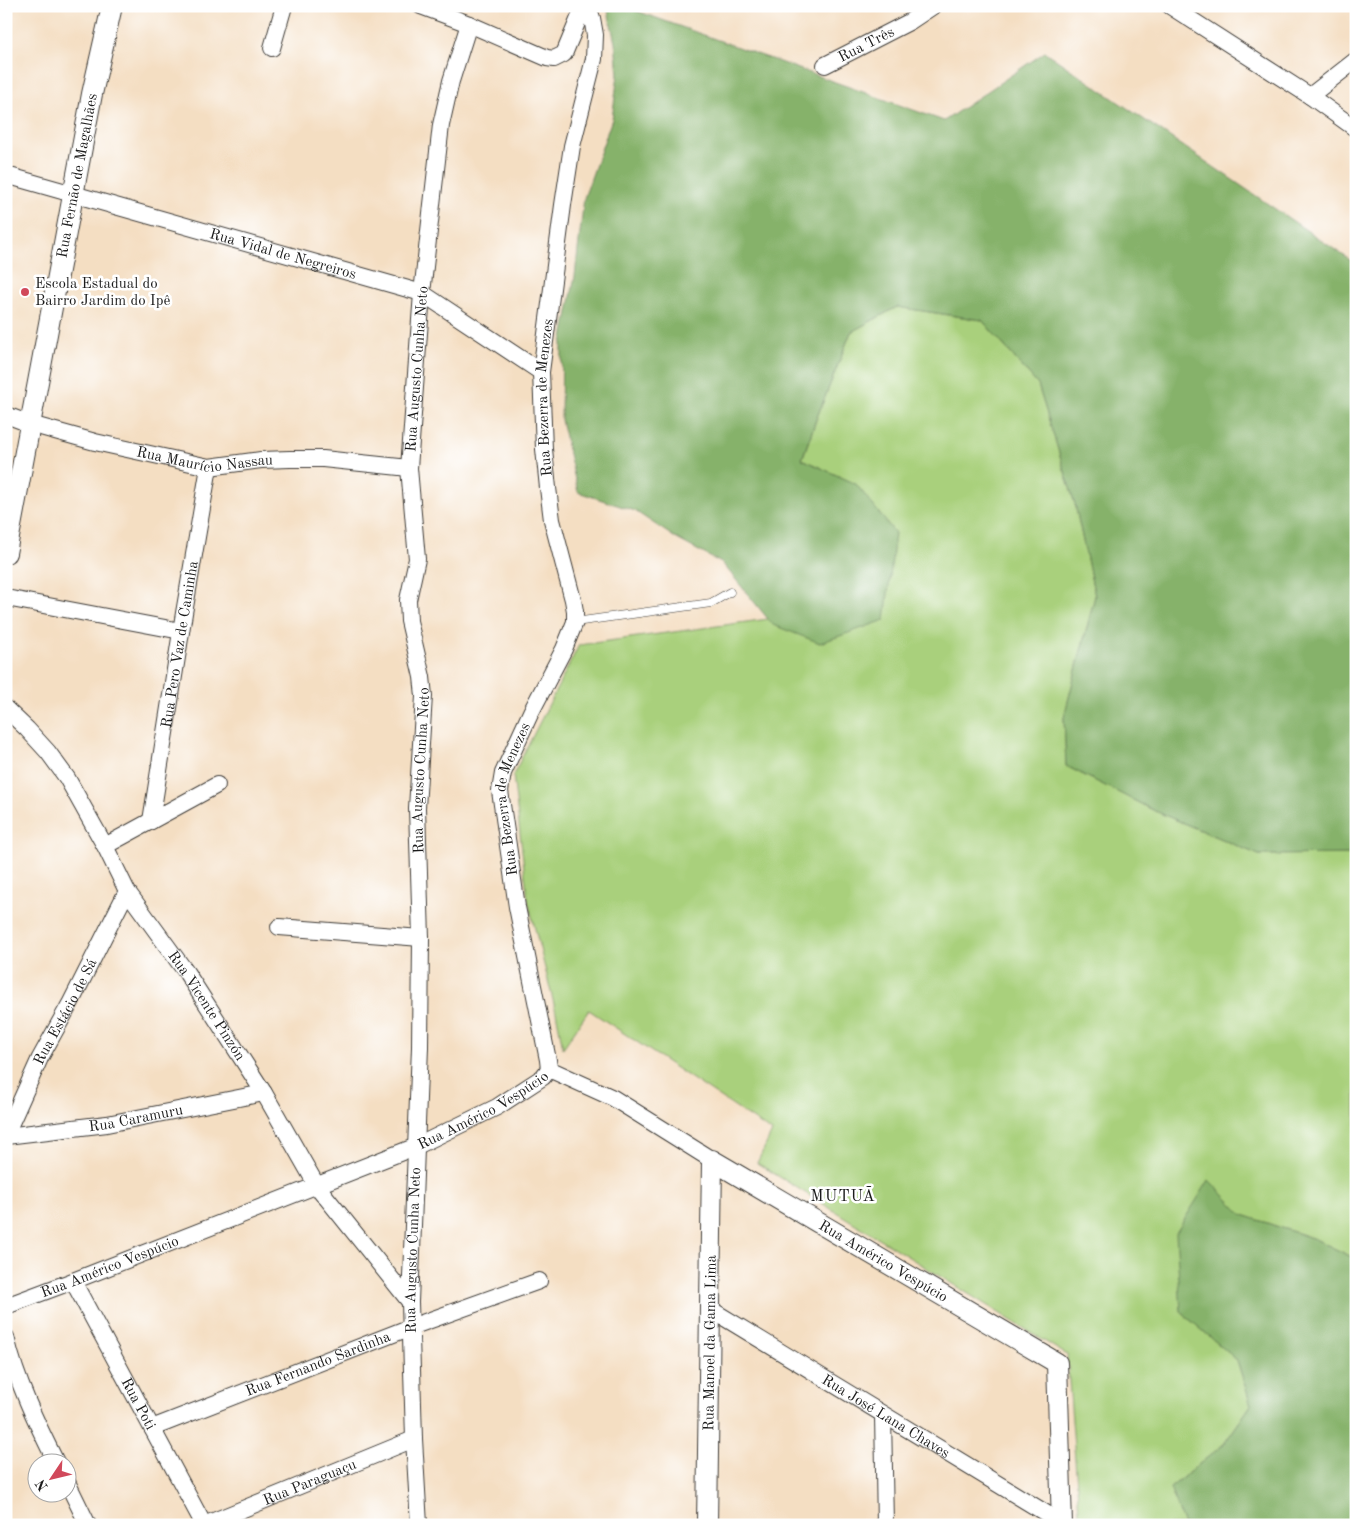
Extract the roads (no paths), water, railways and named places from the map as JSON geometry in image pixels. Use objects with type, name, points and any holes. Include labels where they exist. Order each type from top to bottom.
[{"type":"street","name":"Rua Fernão de Magalhães","points":[[6,553],[92,94],[112,6]]},
{"type":"street","points":[[272,48],[284,6]]},
{"type":"street","points":[[421,6],[470,24],[547,58],[554,59],[564,54],[584,6]]},
{"type":"street","name":"Rua Bezerra de Menezes","points":[[549,1069],[517,907],[500,791],[503,773],[531,712],[564,649],[575,622],[573,600],[552,520],[544,449],[541,372],[572,146],[594,59],[595,35],[588,6]]},
{"type":"street","name":"Rua Três","points":[[825,65],[909,22],[933,6]]},
{"type":"street","points":[[1170,6],[1310,96],[1356,129]]},
{"type":"street","name":"Rua Augusto Cunha Neto","points":[[419,1525],[414,1440],[410,1302],[420,1047],[421,938],[417,808],[424,696],[422,677],[409,621],[408,600],[417,558],[409,468],[422,293],[441,125],[452,81],[470,24]]},
{"type":"street","points":[[1310,96],[1356,60]]},
{"type":"street","name":"Rua Vidal de Negreiros","points":[[6,175],[422,293],[541,372]]},
{"type":"street","name":"Rua Maurício Nassau","points":[[6,415],[30,424],[96,442],[209,467],[261,460],[323,459],[409,468]]},
{"type":"street","name":"Rua Pero Vaz de Caminha","points":[[151,821],[209,467]]},
{"type":"street","points":[[6,598],[181,631]]},
{"type":"street","name":"Rua Vicente Pinzón","points":[[6,709],[38,741],[67,778],[105,846],[127,891],[186,972],[264,1093],[316,1186],[410,1302]]},
{"type":"street","points":[[105,846],[217,785]]},
{"type":"street","name":"Rua Estácio de Sá","points":[[6,1135],[40,1058],[71,1002],[127,891]]},
{"type":"street","points":[[279,927],[421,938]]},
{"type":"street","name":"Rua Américo Vespúcio","points":[[6,1306],[416,1146],[497,1107],[543,1077],[549,1069],[613,1098],[712,1160],[1057,1363],[1062,1524]]},
{"type":"street","name":"Rua Caramuru","points":[[6,1135],[107,1124],[264,1093]]},
{"type":"street","name":"Rua Manoel da Gama Lima","points":[[705,1523],[712,1160]]},
{"type":"street","name":"Rua Poti","points":[[73,1281],[204,1525]]},
{"type":"street","name":"Rua Fernando Sardinha","points":[[152,1428],[411,1327],[539,1281]]},
{"type":"street","name":"Rua José Lana Chaves","points":[[710,1309],[1062,1524]]},
{"type":"street","points":[[6,1337],[9,1351],[24,1390],[52,1454]]},
{"type":"street","points":[[884,1416],[885,1525]]},
{"type":"street","name":"Rua Paraguaçu","points":[[204,1525],[414,1440]]},
{"type":"street","points":[[78,1504],[88,1525]]},
{"type":"lane","points":[[575,622],[711,603],[730,592]]},
{"type":"place","name":"Escola Estadual do Bairro Jardim do Ipê","points":[[25,292]]},
{"type":"district","name":"MUTUÃ","points":[[843,1195]]}]
